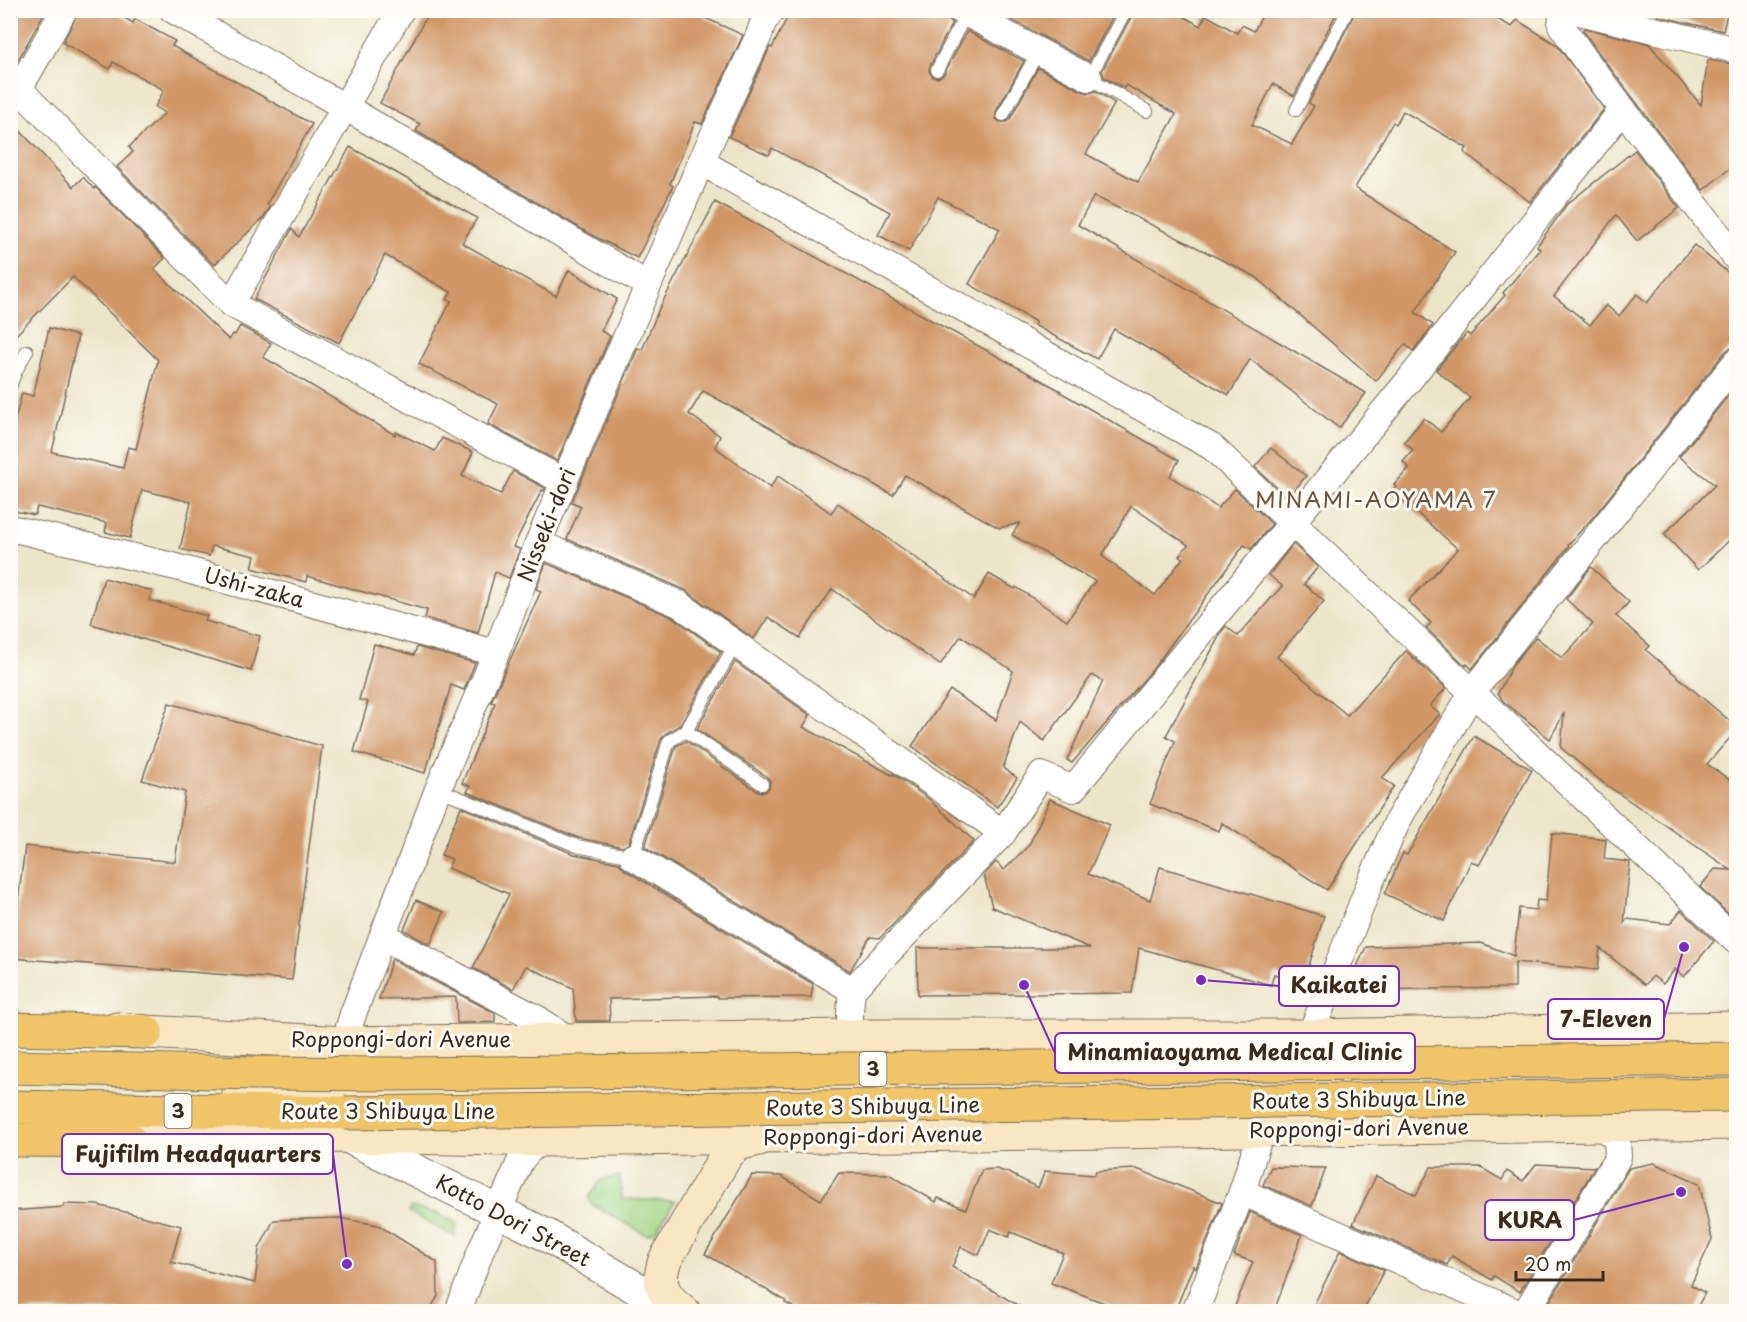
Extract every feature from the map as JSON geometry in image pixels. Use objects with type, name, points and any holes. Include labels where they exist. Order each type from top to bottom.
[{"type":"highway","points":[[10,1029],[146,1032]]},
{"type":"highway","name":"Route 3 Shibuya Line","points":[[10,1067],[396,1074],[1737,1059]]},
{"type":"highway","name":"Route 3 Shibuya Line","points":[[10,1106],[256,1113],[390,1113],[1737,1095]]},
{"type":"highway","points":[[10,1140],[130,1141]]},
{"type":"main road","name":"Roppongi-dori Avenue","points":[[10,1017],[146,1032]]},
{"type":"main road","name":"Roppongi-dori Avenue","points":[[10,1041],[146,1032],[349,1029],[394,1042],[850,1036],[1310,1036],[1737,1028]]},
{"type":"main road","points":[[1420,1034],[1491,1071],[1713,1068],[1737,1074]]},
{"type":"main road","points":[[10,1106],[345,1093],[1737,1080]]},
{"type":"main road","name":"Roppongi-dori Avenue","points":[[10,1156],[130,1141],[346,1136],[554,1140],[1737,1123]]},
{"type":"main road","points":[[10,1127],[130,1141]]},
{"type":"main road","points":[[684,1311],[669,1300],[662,1287],[662,1269],[719,1166],[738,1144],[788,1137]]},
{"type":"street","points":[[64,10],[15,93],[231,304],[565,482]]},
{"type":"street","points":[[173,10],[345,107],[648,285]]},
{"type":"street","points":[[231,304],[401,10]]},
{"type":"street","points":[[1563,10],[1561,25],[1737,258]]},
{"type":"street","points":[[1572,10],[1605,14],[1735,44]]},
{"type":"street","name":"Nisseki-dori","points":[[349,1029],[438,789],[496,653],[538,543],[765,12]]},
{"type":"street","points":[[963,12],[1089,78]]},
{"type":"street","points":[[850,1036],[852,990],[1003,833],[1041,775],[1073,789],[1410,379],[1623,109]]},
{"type":"street","points":[[701,162],[1212,447],[1737,941]]},
{"type":"street","points":[[1310,1036],[1370,883],[1398,820],[1473,691],[1737,362]]},
{"type":"street","name":"Ushi-zaka","points":[[10,528],[172,566],[496,653]]},
{"type":"street","points":[[538,543],[679,604],[1003,833]]},
{"type":"street","points":[[633,857],[852,990]]},
{"type":"street","points":[[384,932],[398,945],[538,1019],[564,1038],[581,1041]]},
{"type":"street","points":[[346,1136],[345,1093],[349,1029]]},
{"type":"street","points":[[1526,1311],[1618,1157],[1617,1139],[1599,1125]]},
{"type":"street","points":[[1195,1311],[1242,1192],[1261,1131]]},
{"type":"street","name":"Kotto Dori Street","points":[[346,1136],[499,1210],[677,1311]]},
{"type":"street","points":[[458,1311],[520,1162],[528,1150],[538,1143],[554,1140]]},
{"type":"street","points":[[1242,1192],[1516,1311]]},
{"type":"lane","points":[[1126,10],[1089,78],[1147,111]]},
{"type":"lane","points":[[1296,110],[1348,10]]},
{"type":"lane","points":[[937,70],[963,12]]},
{"type":"lane","points":[[1003,115],[1038,52]]},
{"type":"lane","points":[[10,387],[27,351]]},
{"type":"lane","points":[[438,789],[577,846],[633,857],[669,741],[686,731],[736,644]]},
{"type":"lane","points":[[686,731],[762,784]]},
{"type":"green space","points":[[620,1176],[622,1199],[675,1201],[656,1231],[647,1235],[591,1204],[589,1197],[601,1180]]},
{"type":"green space","points":[[411,1207],[440,1214],[457,1224],[455,1237],[409,1212]]},
{"type":"building","points":[[10,10],[46,10],[10,74]]},
{"type":"building","points":[[79,10],[111,10],[133,23],[135,19],[175,41],[172,46],[312,124],[267,204],[270,207],[264,217],[214,265],[117,167],[133,152],[129,147],[165,113],[155,107],[164,90],[113,62],[110,69],[63,43]]},
{"type":"building","points":[[430,10],[706,10],[703,17],[743,35],[702,124],[695,122],[670,184],[673,186],[637,258],[590,234],[416,131],[420,124],[380,103]]},
{"type":"building","points":[[791,10],[945,10],[952,23],[930,66],[929,71],[933,77],[938,78],[944,74],[967,31],[1024,61],[996,112],[996,119],[1000,122],[1007,122],[1010,119],[1038,68],[1082,91],[1089,93],[1096,91],[1115,103],[1086,154],[1138,182],[1176,114],[1126,85],[1124,88],[1104,77],[1102,71],[1135,10],[1173,10],[1200,26],[1206,15],[1237,33],[1242,25],[1254,31],[1265,10],[1338,10],[1294,96],[1273,84],[1252,125],[1292,144],[1314,106],[1309,103],[1356,10],[1480,10],[1512,27],[1517,20],[1557,45],[1604,109],[1530,202],[1464,152],[1467,148],[1403,111],[1396,124],[1393,122],[1355,188],[1455,252],[1415,312],[1433,325],[1413,351],[1405,344],[1376,381],[1256,277],[1094,196],[1078,225],[1366,393],[1339,428],[1250,359],[1229,395],[1114,329],[1097,359],[1034,325],[1036,322],[969,284],[1000,229],[938,197],[909,251],[878,235],[890,212],[772,148],[769,155],[729,137],[770,47],[772,48]]},
{"type":"building","points":[[993,10],[1100,10],[1112,18],[1089,61]]},
{"type":"building","points":[[1659,10],[1728,10],[1723,31],[1658,16]]},
{"type":"building","points":[[1584,28],[1649,44],[1701,105],[1708,60],[1737,65],[1737,163],[1703,190],[1598,52],[1583,30]]},
{"type":"building","points":[[10,120],[73,187],[83,177],[94,189],[95,187],[165,258],[154,269],[229,340],[240,326],[271,343],[263,357],[395,435],[396,432],[435,451],[442,438],[473,452],[462,476],[501,494],[513,471],[545,488],[513,547],[520,549],[509,578],[495,572],[478,633],[425,618],[427,610],[307,576],[306,582],[252,568],[255,556],[212,546],[209,556],[180,549],[191,502],[142,490],[130,538],[105,532],[107,523],[37,507],[35,515],[10,510],[10,445],[16,416],[22,393],[33,396],[49,328],[78,336],[52,452],[123,468],[128,447],[136,449],[158,360],[73,277],[10,341]]},
{"type":"building","points":[[350,147],[477,218],[462,243],[556,296],[569,270],[617,299],[601,331],[610,336],[557,461],[488,424],[498,404],[419,364],[451,301],[447,299],[451,292],[385,255],[339,343],[254,299],[292,229],[299,237]]},
{"type":"building","points":[[1635,150],[1679,208],[1637,241],[1616,215],[1554,296],[1590,325],[1606,305],[1619,316],[1637,294],[1647,303],[1694,245],[1737,280],[1737,347],[1730,348],[1724,353],[1595,515],[1568,545],[1472,669],[1426,628],[1431,623],[1408,601],[1458,549],[1392,491],[1396,487],[1394,485],[1409,468],[1403,462],[1413,450],[1404,442],[1424,418],[1441,432],[1470,398],[1436,370],[1467,333],[1470,336],[1505,295],[1503,293],[1540,249],[1537,246],[1567,204]]},
{"type":"building","points":[[715,202],[1061,391],[1179,460],[1170,476],[1218,508],[1235,489],[1272,524],[1251,549],[1244,545],[1153,669],[1072,763],[1067,760],[1103,681],[1092,675],[1044,741],[1020,722],[1003,768],[1017,778],[997,807],[912,746],[950,690],[996,720],[1013,671],[961,636],[940,665],[832,589],[800,638],[768,617],[754,639],[685,590],[567,539],[581,506],[572,502],[638,348],[642,350],[659,309]],"holes":[[[703,391],[893,495],[905,475],[999,528],[1020,523],[1012,535],[1095,581],[1067,621],[1016,587],[1015,589],[989,574],[974,599],[838,503],[831,513],[778,476],[770,488],[715,447],[720,436],[689,414]],[[1131,506],[1188,545],[1179,556],[1183,558],[1155,595],[1102,556]]]},
{"type":"building","points":[[1737,385],[1737,533],[1698,570],[1664,534],[1715,485],[1679,457]]},
{"type":"building","points":[[1271,448],[1306,476],[1288,498],[1255,467]]},
{"type":"building","points":[[1293,544],[1318,567],[1304,584],[1324,601],[1277,657],[1347,715],[1406,651],[1446,688],[1430,706],[1440,714],[1382,778],[1394,786],[1327,890],[1222,823],[1219,831],[1150,804],[1175,741],[1166,736],[1222,631],[1226,626],[1238,636],[1282,586],[1269,575]]},
{"type":"building","points":[[546,563],[672,617],[721,652],[680,725],[661,739],[629,843],[623,847],[579,838],[467,792],[470,786],[462,783],[495,703],[491,702],[541,591],[536,589]]},
{"type":"building","points":[[1591,567],[1629,602],[1616,616],[1650,646],[1646,650],[1737,727],[1737,730],[1707,764],[1737,785],[1737,914],[1733,918],[1700,887],[1715,869],[1731,870],[1602,782],[1561,748],[1564,713],[1550,739],[1503,701],[1498,693],[1514,663],[1536,637],[1562,658],[1593,624],[1566,599]]},
{"type":"building","points":[[104,578],[152,591],[149,600],[207,616],[205,621],[260,636],[251,671],[91,624]]},
{"type":"building","points":[[374,644],[414,655],[417,647],[475,663],[464,690],[451,685],[425,773],[354,752],[368,702],[359,700]]},
{"type":"building","points":[[735,662],[810,715],[803,727],[893,774],[930,800],[974,841],[880,938],[870,937],[850,971],[645,847],[676,746],[686,741],[757,791],[765,792],[769,788],[770,781],[767,777],[697,729]]},
{"type":"building","points":[[169,703],[322,746],[292,980],[11,958],[25,846],[175,862],[185,792],[142,780]]},
{"type":"building","points":[[1474,736],[1532,770],[1479,865],[1471,861],[1444,921],[1385,894],[1403,853],[1407,855]]},
{"type":"building","points":[[1050,799],[1110,825],[1088,874],[1150,900],[1160,867],[1324,916],[1304,982],[1274,974],[1271,985],[1139,948],[1132,993],[918,995],[917,948],[1090,948],[992,907],[984,875],[996,862],[1004,870],[1029,845]]},
{"type":"building","points":[[461,807],[574,854],[619,863],[625,870],[813,984],[811,997],[718,998],[717,996],[609,999],[610,1021],[576,1021],[573,988],[526,966],[513,989],[473,968],[509,894],[448,868],[452,859],[441,855]]},
{"type":"building","points":[[1552,833],[1606,839],[1604,859],[1630,862],[1624,923],[1627,919],[1670,924],[1681,910],[1714,941],[1684,977],[1675,969],[1663,984],[1653,976],[1645,985],[1600,948],[1598,970],[1515,962],[1515,988],[1355,990],[1354,973],[1366,947],[1481,943],[1514,956],[1519,908],[1536,910],[1537,900],[1546,901]]},
{"type":"building","points":[[416,900],[444,912],[430,945],[404,930]]},
{"type":"building","points":[[392,959],[495,1013],[495,1022],[457,1023],[456,997],[379,999]]},
{"type":"building","points":[[1654,1163],[1699,1183],[1712,1239],[1691,1285],[1705,1293],[1695,1311],[1552,1311],[1546,1308],[1629,1168]]},
{"type":"building","points":[[1536,1164],[1595,1167],[1520,1292],[1494,1276],[1492,1280],[1452,1256],[1447,1265],[1353,1224],[1376,1176],[1416,1195],[1431,1167],[1480,1167],[1502,1180],[1507,1171],[1523,1181]]},
{"type":"building","points":[[1271,1167],[1326,1168],[1312,1206],[1263,1185]]},
{"type":"building","points":[[996,1169],[1038,1188],[1045,1171],[1094,1175],[1096,1171],[1137,1169],[1222,1203],[1196,1268],[1193,1266],[1175,1311],[1126,1311],[1051,1283],[1063,1253],[1011,1232],[1009,1237],[990,1229],[979,1255],[961,1247],[952,1267],[1028,1311],[801,1311],[705,1254],[752,1175],[781,1176],[821,1200],[839,1173],[889,1174],[936,1202],[938,1198],[966,1209],[982,1170]]},
{"type":"building","points":[[64,1204],[97,1205],[181,1226],[171,1262],[255,1283],[259,1249],[274,1220],[339,1218],[378,1225],[437,1262],[438,1296],[429,1311],[10,1311],[10,1211],[64,1207]]},
{"type":"building","points":[[1250,1212],[1302,1235],[1274,1311],[1248,1311],[1235,1306],[1253,1262],[1234,1255]]},
{"type":"building","points":[[1340,1251],[1384,1270],[1363,1311],[1311,1311]]},
{"type":"place","name":"7-Eleven","points":[[1684,947]]},
{"type":"place","name":"Kaikatei","points":[[1201,980]]},
{"type":"place","name":"Minamiaoyama Medical Clinic","points":[[1024,985]]},
{"type":"place","name":"KURA","points":[[1681,1192]]},
{"type":"place","name":"Fujifilm Headquarters","points":[[347,1264]]},
{"type":"district","name":"MINAMI-AOYAMA 7","points":[[1376,500]]}]
